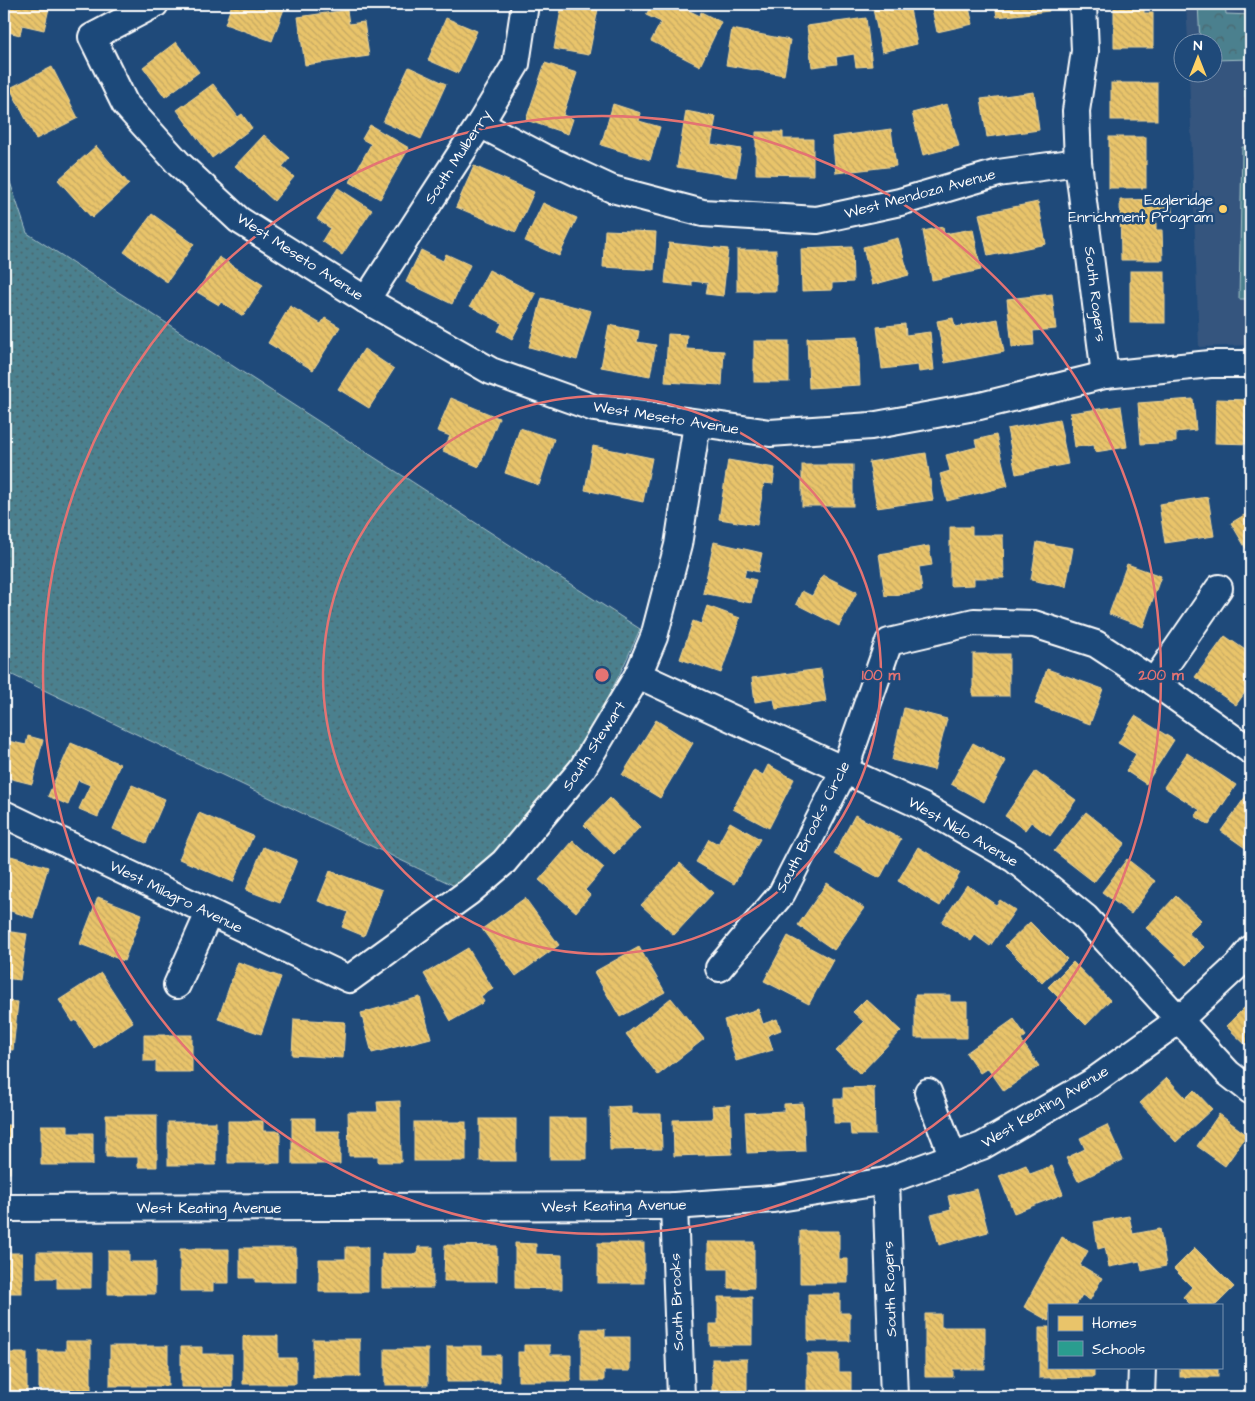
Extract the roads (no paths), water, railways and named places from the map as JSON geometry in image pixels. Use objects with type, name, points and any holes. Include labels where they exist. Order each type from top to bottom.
[{"type":"street","name":"West Meseto Avenue","points":[[155,4],[92,37],[125,104],[179,164],[239,220],[366,300],[491,370],[594,408],[770,433],[871,426],[980,406],[1105,375],[1210,364],[1251,364]]},
{"type":"street","name":"South Mulberry","points":[[366,300],[480,124],[516,64],[525,4]]},
{"type":"street","name":"South Rogers","points":[[1083,4],[1085,51],[1076,111],[1078,162],[1105,375]]},
{"type":"street","name":"West Mendoza Avenue","points":[[480,124],[543,157],[612,189],[703,213],[817,220],[900,202],[998,173],[1078,162]]},
{"type":"street","name":"South Stewart","points":[[349,979],[469,892],[504,862],[582,770],[638,675],[654,638],[667,596],[678,545],[697,424]]},
{"type":"street","points":[[1219,588],[1154,682],[1251,751]]},
{"type":"street","name":"South Brooks Circle","points":[[719,968],[782,893],[844,771],[889,642],[974,622],[1034,624],[1096,644],[1154,682]]},
{"type":"street","name":"West Nido Avenue","points":[[638,675],[922,806],[1014,859],[1085,917],[1228,1073],[1251,1091]]},
{"type":"street","name":"West Milagro Avenue","points":[[4,814],[349,979]]},
{"type":"street","points":[[177,985],[209,913]]},
{"type":"street","name":"West Keating Avenue","points":[[4,1208],[674,1206],[772,1199],[886,1182],[982,1146],[1091,1083],[1179,1020],[1237,966],[1251,949]]},
{"type":"street","points":[[928,1092],[953,1157]]},
{"type":"street","name":"South Rogers","points":[[886,1182],[894,1397]]},
{"type":"street","name":"South Brooks","points":[[674,1206],[681,1397]]},
{"type":"street","points":[[1142,1368],[1142,1397]]},
{"type":"place","name":"Eagleridge Enrichment Program","points":[[1223,209]]}]
